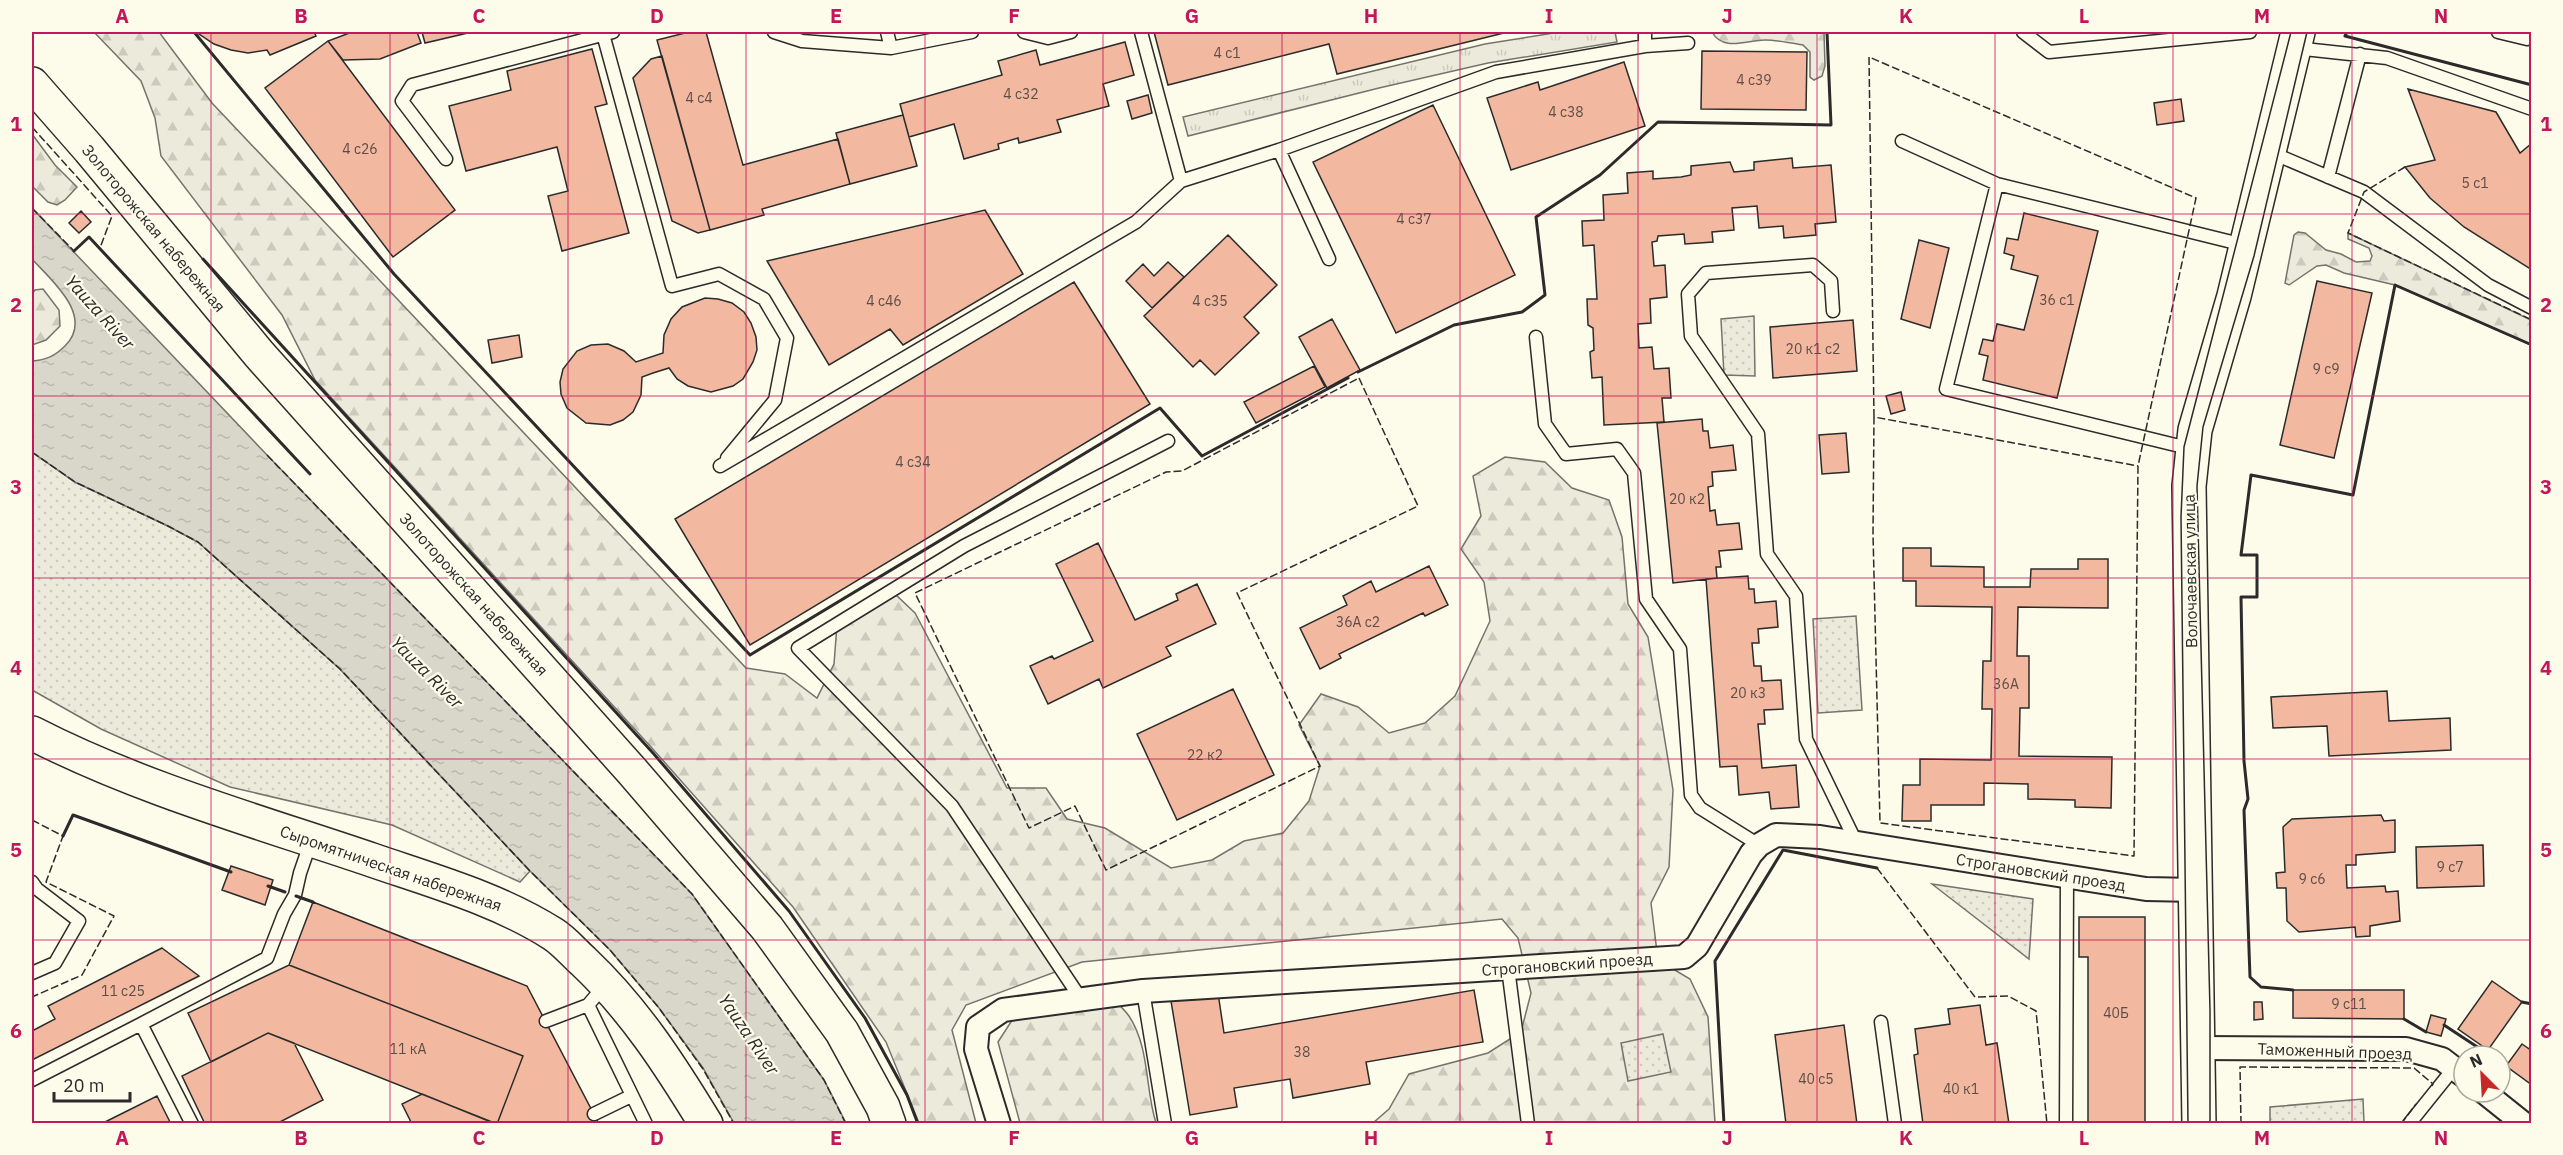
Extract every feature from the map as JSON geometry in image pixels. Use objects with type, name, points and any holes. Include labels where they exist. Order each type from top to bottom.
[{"type":"main road","name":"Волочаевская улица","points":[[2199,1124],[2189,486],[2192,449],[2195,430],[2246,245],[2296,40]]},
{"type":"main road","name":"Золоторожская набережная","points":[[39,97],[259,354],[632,771],[767,928],[842,1032],[889,1124]]},
{"type":"main road","name":"Сыромятническая набережная","points":[[32,732],[114,772],[443,884],[507,909],[554,935],[598,994],[661,1050],[706,1124]]},
{"type":"street","name":"Строгановский проезд","points":[[999,1124],[976,1048],[978,1027],[1003,1010],[1143,991],[1684,957],[1697,946],[1759,845],[1776,835],[1856,842],[2149,889],[2196,890]]},
{"type":"street","name":"Таможенный проезд","points":[[2199,1048],[2406,1050],[2442,1059],[2452,1067]]},
{"type":"street","points":[[2499,1104],[2524,1124]]},
{"type":"lane","points":[[774,32],[802,41],[891,48],[972,32]]},
{"type":"lane","points":[[887,32],[891,48]]},
{"type":"lane","points":[[1024,32],[1048,38],[1071,32]]},
{"type":"lane","points":[[1141,32],[1180,180]]},
{"type":"lane","points":[[1645,32],[1645,46]]},
{"type":"lane","points":[[2023,32],[2049,52],[2250,32]]},
{"type":"lane","points":[[2498,32],[2527,39],[2532,37]]},
{"type":"lane","points":[[446,159],[402,101],[412,85],[608,33],[672,286],[719,274],[764,299],[788,338],[775,400],[720,466],[1136,222],[1180,180],[1279,150],[1496,72],[1645,46],[1688,43]]},
{"type":"lane","points":[[2296,40],[2387,58],[2532,109]]},
{"type":"lane","points":[[2328,177],[2360,54]]},
{"type":"lane","points":[[1902,141],[1996,184],[2246,245]]},
{"type":"lane","points":[[1279,150],[1329,259]]},
{"type":"lane","points":[[2268,152],[2364,192],[2488,285],[2532,308]]},
{"type":"lane","points":[[1996,184],[1946,389],[2192,449]]},
{"type":"lane","points":[[1833,311],[1831,280],[1813,265],[1706,273],[1688,294],[1691,336],[1758,434],[1767,554],[1796,596],[1806,739],[1856,842]]},
{"type":"lane","points":[[1536,337],[1545,424],[1566,454],[1617,449],[1634,473],[1646,600],[1680,649],[1691,795],[1701,808],[1759,845]]},
{"type":"lane","points":[[1081,999],[952,806],[798,648],[964,546],[1167,441]]},
{"type":"lane","points":[[32,1080],[267,958],[284,914],[295,895],[311,840]]},
{"type":"lane","points":[[2066,1124],[2067,876]]},
{"type":"lane","points":[[32,882],[37,889],[79,921],[55,963],[32,973]]},
{"type":"lane","points":[[1508,968],[1528,1124]]},
{"type":"lane","points":[[1143,991],[1165,1124]]},
{"type":"lane","points":[[546,1021],[598,994],[631,1096],[646,1124]]},
{"type":"lane","points":[[1881,1022],[1895,1124]]},
{"type":"lane","points":[[141,1024],[192,1124]]},
{"type":"lane","points":[[2409,1124],[2452,1079]]},
{"type":"lane","points":[[594,1114],[631,1096]]},
{"type":"green space","points":[[94,32],[159,32],[212,103],[746,668],[785,674],[817,698],[834,664],[837,625],[896,595],[915,613],[1007,788],[1046,788],[1067,819],[1105,828],[1171,868],[1212,860],[1244,841],[1283,833],[1309,801],[1320,766],[1299,725],[1321,694],[1358,707],[1389,733],[1425,723],[1455,696],[1490,621],[1484,582],[1461,549],[1481,516],[1473,476],[1505,457],[1545,462],[1572,488],[1609,500],[1622,537],[1628,604],[1648,637],[1673,790],[1669,867],[1651,903],[1658,960],[1690,979],[1708,1017],[1715,1123],[1373,1123],[1389,1109],[1409,1074],[1488,1053],[1521,1032],[1531,993],[1518,938],[1502,919],[1082,962],[966,1005],[952,1030],[976,1123],[919,1123],[886,1042],[793,907],[651,747],[315,380],[282,315],[161,156],[155,118],[141,81]]},
{"type":"green space","points":[[1560,32],[1615,32],[1617,42],[1488,63],[1188,136],[1183,117],[1485,44]]},
{"type":"green space","points":[[1712,32],[1824,32],[1825,66],[1822,76],[1814,80],[1810,77],[1810,52],[1803,45],[1765,40],[1736,44],[1722,42]]},
{"type":"green space","points":[[32,134],[55,165],[77,187],[57,205],[48,202],[32,186]]},
{"type":"green space","points":[[2298,232],[2305,233],[2326,250],[2341,254],[2356,262],[2370,261],[2372,256],[2369,248],[2348,239],[2348,233],[2531,320],[2531,345],[2395,285],[2344,273],[2326,265],[2317,266],[2289,285],[2285,283],[2294,235]]},
{"type":"green space","points":[[43,289],[59,310],[60,326],[46,340],[32,345],[32,294],[35,290]]},
{"type":"green space","points":[[1754,316],[1755,376],[1724,375],[1721,319]]},
{"type":"green space","points":[[32,452],[75,482],[198,542],[340,669],[530,871],[520,882],[392,825],[230,787],[101,729],[32,690]]},
{"type":"green space","points":[[1856,616],[1862,710],[1818,713],[1813,619]]},
{"type":"green space","points":[[1932,884],[2033,899],[2029,959]]},
{"type":"green space","points":[[1103,990],[1120,1005],[1136,1028],[1144,1055],[1156,1123],[1020,1123],[998,1042],[1029,994]]},
{"type":"green space","points":[[1663,1034],[1671,1072],[1628,1081],[1621,1043]]},
{"type":"green space","points":[[2363,1099],[2364,1123],[2270,1123],[2270,1107]]},
{"type":"water","name":"Yauza River","points":[[32,208],[267,455],[692,894],[824,1080],[846,1123],[734,1123],[703,1068],[659,1008],[610,950],[530,871],[340,669],[198,542],[75,482],[32,452],[32,361],[50,357],[65,346],[73,335],[75,323],[73,311],[67,299],[32,259]]},
{"type":"building","points":[[196,32],[314,32],[316,36],[270,55],[267,50],[248,53],[231,50],[214,44]]},
{"type":"building","points":[[352,32],[417,32],[421,43],[380,59],[343,60],[328,41]]},
{"type":"building","points":[[422,32],[472,32],[425,43]]},
{"type":"building","points":[[689,32],[706,32],[743,165],[838,139],[850,184],[762,209],[764,215],[710,230],[657,40]]},
{"type":"building","points":[[1154,32],[1508,32],[1337,74],[1329,44],[1168,85]]},
{"type":"building","points":[[328,41],[455,210],[393,257],[265,88]]},
{"type":"building","points":[[1125,42],[1134,75],[1103,84],[1109,106],[1057,120],[1061,132],[1019,143],[1018,138],[998,144],[999,149],[964,159],[954,124],[909,137],[900,104],[1002,75],[998,61],[1036,50],[1040,65]]},
{"type":"building","points":[[592,49],[607,104],[595,107],[629,233],[562,251],[548,196],[568,191],[557,147],[466,171],[449,106],[511,90],[507,71]]},
{"type":"building","points":[[1702,51],[1807,52],[1806,110],[1701,109]]},
{"type":"building","points":[[662,56],[710,230],[698,233],[672,221],[633,78],[651,59]]},
{"type":"building","points":[[1624,62],[1645,126],[1511,170],[1487,98],[1538,82],[1540,90]]},
{"type":"building","points":[[2408,89],[2496,112],[2520,153],[2532,143],[2532,270],[2464,227],[2430,198],[2405,167],[2435,160]]},
{"type":"building","points":[[1148,95],[1152,113],[1132,119],[1127,101]]},
{"type":"building","points":[[2181,99],[2184,121],[2157,125],[2154,103]]},
{"type":"building","points":[[1433,105],[1515,275],[1396,333],[1313,162]]},
{"type":"building","points":[[903,115],[917,166],[850,184],[836,133]]},
{"type":"building","points":[[1792,158],[1793,168],[1831,165],[1836,222],[1815,224],[1816,235],[1784,238],[1783,226],[1759,228],[1757,206],[1732,208],[1734,230],[1712,232],[1713,242],[1685,244],[1684,234],[1658,236],[1657,241],[1652,242],[1654,266],[1665,265],[1667,297],[1650,299],[1651,323],[1638,324],[1639,348],[1652,347],[1654,369],[1669,368],[1671,398],[1662,398],[1664,422],[1604,425],[1602,377],[1592,378],[1590,352],[1594,350],[1593,328],[1588,325],[1587,299],[1597,299],[1594,245],[1583,246],[1582,221],[1604,220],[1603,195],[1628,193],[1627,173],[1653,171],[1653,179],[1681,177],[1691,175],[1691,166],[1730,162],[1734,172],[1754,170],[1754,162]]},
{"type":"building","points":[[985,210],[1023,274],[903,345],[890,329],[829,365],[767,261]]},
{"type":"building","points":[[81,211],[91,222],[79,233],[69,223]]},
{"type":"building","points":[[2024,213],[2098,231],[2057,398],[1983,380],[1988,356],[1979,354],[1983,339],[1993,341],[1997,324],[2024,330],[2038,276],[2011,269],[2014,256],[2004,253],[2007,238],[2018,240]]},
{"type":"building","points":[[1228,235],[1277,285],[1244,317],[1259,333],[1215,375],[1200,360],[1193,367],[1144,316]]},
{"type":"building","points":[[1919,240],[1949,248],[1930,328],[1901,319]]},
{"type":"building","points":[[1168,262],[1184,277],[1152,308],[1126,281],[1143,264],[1154,276]]},
{"type":"building","points":[[2317,281],[2372,293],[2334,458],[2280,445]]},
{"type":"building","points":[[1074,282],[1150,404],[750,645],[675,519]]},
{"type":"building","points":[[705,298],[732,303],[744,312],[751,323],[756,337],[757,350],[743,379],[733,386],[711,392],[688,386],[677,379],[669,368],[653,373],[642,377],[641,395],[633,412],[623,420],[610,425],[586,423],[567,408],[561,394],[560,382],[563,369],[577,351],[591,345],[608,344],[624,351],[636,362],[663,353],[664,335],[671,319],[682,307]]},
{"type":"building","points":[[1332,319],[1360,370],[1327,388],[1299,337]]},
{"type":"building","points":[[1853,320],[1857,371],[1773,378],[1770,327]]},
{"type":"building","points":[[519,335],[522,357],[492,363],[488,340]]},
{"type":"building","points":[[1314,366],[1325,387],[1256,423],[1244,402]]},
{"type":"building","points":[[1901,392],[1905,410],[1891,414],[1886,396]]},
{"type":"building","points":[[1702,419],[1703,431],[1708,431],[1710,448],[1733,445],[1736,470],[1712,472],[1713,486],[1708,487],[1710,511],[1715,510],[1717,525],[1739,523],[1742,549],[1719,551],[1721,567],[1716,567],[1717,578],[1673,583],[1657,423]]},
{"type":"building","points":[[1846,433],[1849,472],[1822,474],[1819,435]]},
{"type":"building","points":[[1098,543],[1135,620],[1178,600],[1176,594],[1197,584],[1216,624],[1166,647],[1171,656],[1103,688],[1099,679],[1048,704],[1030,666],[1052,656],[1054,659],[1093,641],[1056,564]]},
{"type":"building","points":[[1903,548],[1931,548],[1931,566],[1984,567],[1984,587],[2030,587],[2031,569],[2078,569],[2078,559],[2108,559],[2108,608],[2018,607],[2017,656],[2029,656],[2029,708],[2020,708],[2019,756],[2112,757],[2111,808],[2075,807],[2075,800],[2028,799],[2028,784],[1984,783],[1984,805],[1931,805],[1931,821],[1902,821],[1903,785],[1920,785],[1920,759],[1991,760],[1992,709],[1982,709],[1983,661],[1991,661],[1992,607],[1916,606],[1916,581],[1903,581]]},
{"type":"building","points":[[1429,566],[1448,605],[1425,616],[1423,613],[1339,654],[1341,658],[1320,669],[1300,628],[1347,605],[1343,596],[1371,581],[1376,592]]},
{"type":"building","points":[[1748,576],[1749,589],[1754,589],[1755,603],[1776,601],[1778,627],[1758,629],[1759,643],[1752,643],[1754,666],[1761,666],[1762,681],[1781,680],[1783,709],[1764,710],[1765,724],[1758,724],[1762,768],[1796,765],[1799,807],[1771,809],[1769,792],[1739,795],[1737,766],[1720,767],[1706,579]]},
{"type":"building","points":[[1233,689],[1274,775],[1177,820],[1137,734]]},
{"type":"building","points":[[2387,691],[2389,721],[2450,718],[2451,750],[2329,756],[2327,726],[2273,728],[2271,697]]},
{"type":"building","points":[[2381,815],[2384,821],[2395,820],[2395,852],[2356,855],[2356,865],[2346,865],[2347,888],[2385,886],[2386,892],[2398,891],[2400,921],[2370,926],[2370,936],[2356,937],[2355,927],[2299,932],[2287,921],[2286,888],[2277,888],[2276,873],[2285,872],[2283,827],[2292,819]]},
{"type":"building","points":[[2483,845],[2484,886],[2417,888],[2416,847]]},
{"type":"building","points":[[231,866],[273,880],[265,905],[222,890]]},
{"type":"building","points":[[313,902],[527,986],[599,1124],[497,1124],[523,1056],[289,965]]},
{"type":"building","points":[[2079,917],[2145,917],[2145,1124],[2088,1124],[2088,957],[2079,957]]},
{"type":"building","points":[[162,948],[199,976],[32,1060],[32,1031],[55,1019],[48,1006]]},
{"type":"building","points":[[289,965],[523,1056],[497,1124],[268,1033],[211,1062],[188,1013]]},
{"type":"building","points":[[2492,981],[2522,1002],[2492,1044],[2479,1044],[2458,1029]]},
{"type":"building","points":[[1474,990],[1483,1042],[1366,1062],[1370,1084],[1293,1098],[1290,1079],[1234,1088],[1237,1107],[1190,1115],[1171,1001],[1218,993],[1224,1033]]},
{"type":"building","points":[[2293,990],[2404,990],[2404,1019],[2293,1018]]},
{"type":"building","points":[[2254,1002],[2262,1002],[2263,1019],[2254,1020]]},
{"type":"building","points":[[1980,1005],[1986,1045],[1997,1043],[2009,1124],[1923,1124],[1914,1055],[1918,1054],[1915,1029],[1950,1024],[1948,1009]]},
{"type":"building","points":[[2431,1015],[2446,1019],[2441,1036],[2426,1032]]},
{"type":"building","points":[[1844,1025],[1857,1124],[1786,1124],[1775,1035]]},
{"type":"building","points":[[268,1033],[294,1043],[323,1100],[276,1124],[205,1124],[182,1076]]},
{"type":"building","points":[[2522,1044],[2532,1051],[2532,1085],[2512,1070],[2512,1058]]},
{"type":"building","points":[[422,1094],[496,1124],[412,1124],[402,1104]]},
{"type":"building","points":[[157,1096],[171,1124],[101,1124]]},
{"type":"tram line","points":[[2188,1124],[2181,517],[2184,447],[2291,32]]},
{"type":"tram line","points":[[2210,1124],[2210,1010],[2197,486],[2203,427],[2254,256],[2307,32]]},
{"type":"fence","points":[[1874,417],[1869,57],[2196,198],[2138,466],[2134,856],[1880,823],[1873,534],[1874,417],[2138,466]]},
{"type":"fence","points":[[32,127],[112,216],[100,248]]},
{"type":"fence","points":[[2405,167],[2364,192],[2348,233],[2532,320]]},
{"type":"fence","points":[[32,208],[74,251]]},
{"type":"fence","points":[[1359,378],[1418,506],[1237,593],[1320,766],[1106,870],[1075,806],[1029,828],[915,593],[1166,472],[1182,471],[1359,378]]},
{"type":"fence","points":[[32,452],[75,482],[198,542],[340,669],[530,871],[610,950],[659,1008],[703,1069],[734,1124]]},
{"type":"fence","points":[[267,455],[692,894],[824,1080],[846,1124]]},
{"type":"fence","points":[[32,820],[63,836],[46,882],[114,916],[82,975],[32,997]]},
{"type":"fence","points":[[1877,868],[1975,997],[2008,996],[2036,1011],[2047,1124]]},
{"type":"fence","points":[[2241,1124],[2240,1067],[2414,1068],[2433,1084],[2432,1086]]},
{"type":"fence","points":[[2401,1124],[2416,1104]]},
{"type":"wall","points":[[194,32],[394,274],[750,655],[1160,408],[1202,456],[1348,378]]},
{"type":"wall","points":[[1358,372],[1454,325],[1522,312],[1545,295],[1536,217],[1600,175],[1658,122],[1831,125],[1827,32]]},
{"type":"wall","points":[[2347,32],[2345,36],[2532,85]]},
{"type":"wall","points":[[74,251],[89,237],[310,474]]},
{"type":"wall","points":[[203,259],[653,753],[789,911],[865,1018],[907,1095],[918,1124]]},
{"type":"wall","points":[[2293,990],[2261,987],[2250,977],[2244,810],[2248,799],[2244,761],[2241,597],[2257,597],[2257,555],[2241,555],[2251,475],[2353,495],[2395,285],[2532,345]]},
{"type":"wall","points":[[63,836],[73,815],[231,872]]},
{"type":"wall","points":[[1724,1124],[1715,961],[1783,850],[1877,868]]},
{"type":"wall","points":[[268,886],[285,892]]},
{"type":"wall","points":[[296,896],[313,902]]},
{"type":"wall","points":[[2522,1002],[2532,1004]]},
{"type":"wall","points":[[2404,1019],[2426,1032]]},
{"type":"wall","points":[[2444,1025],[2473,1044]]}]
